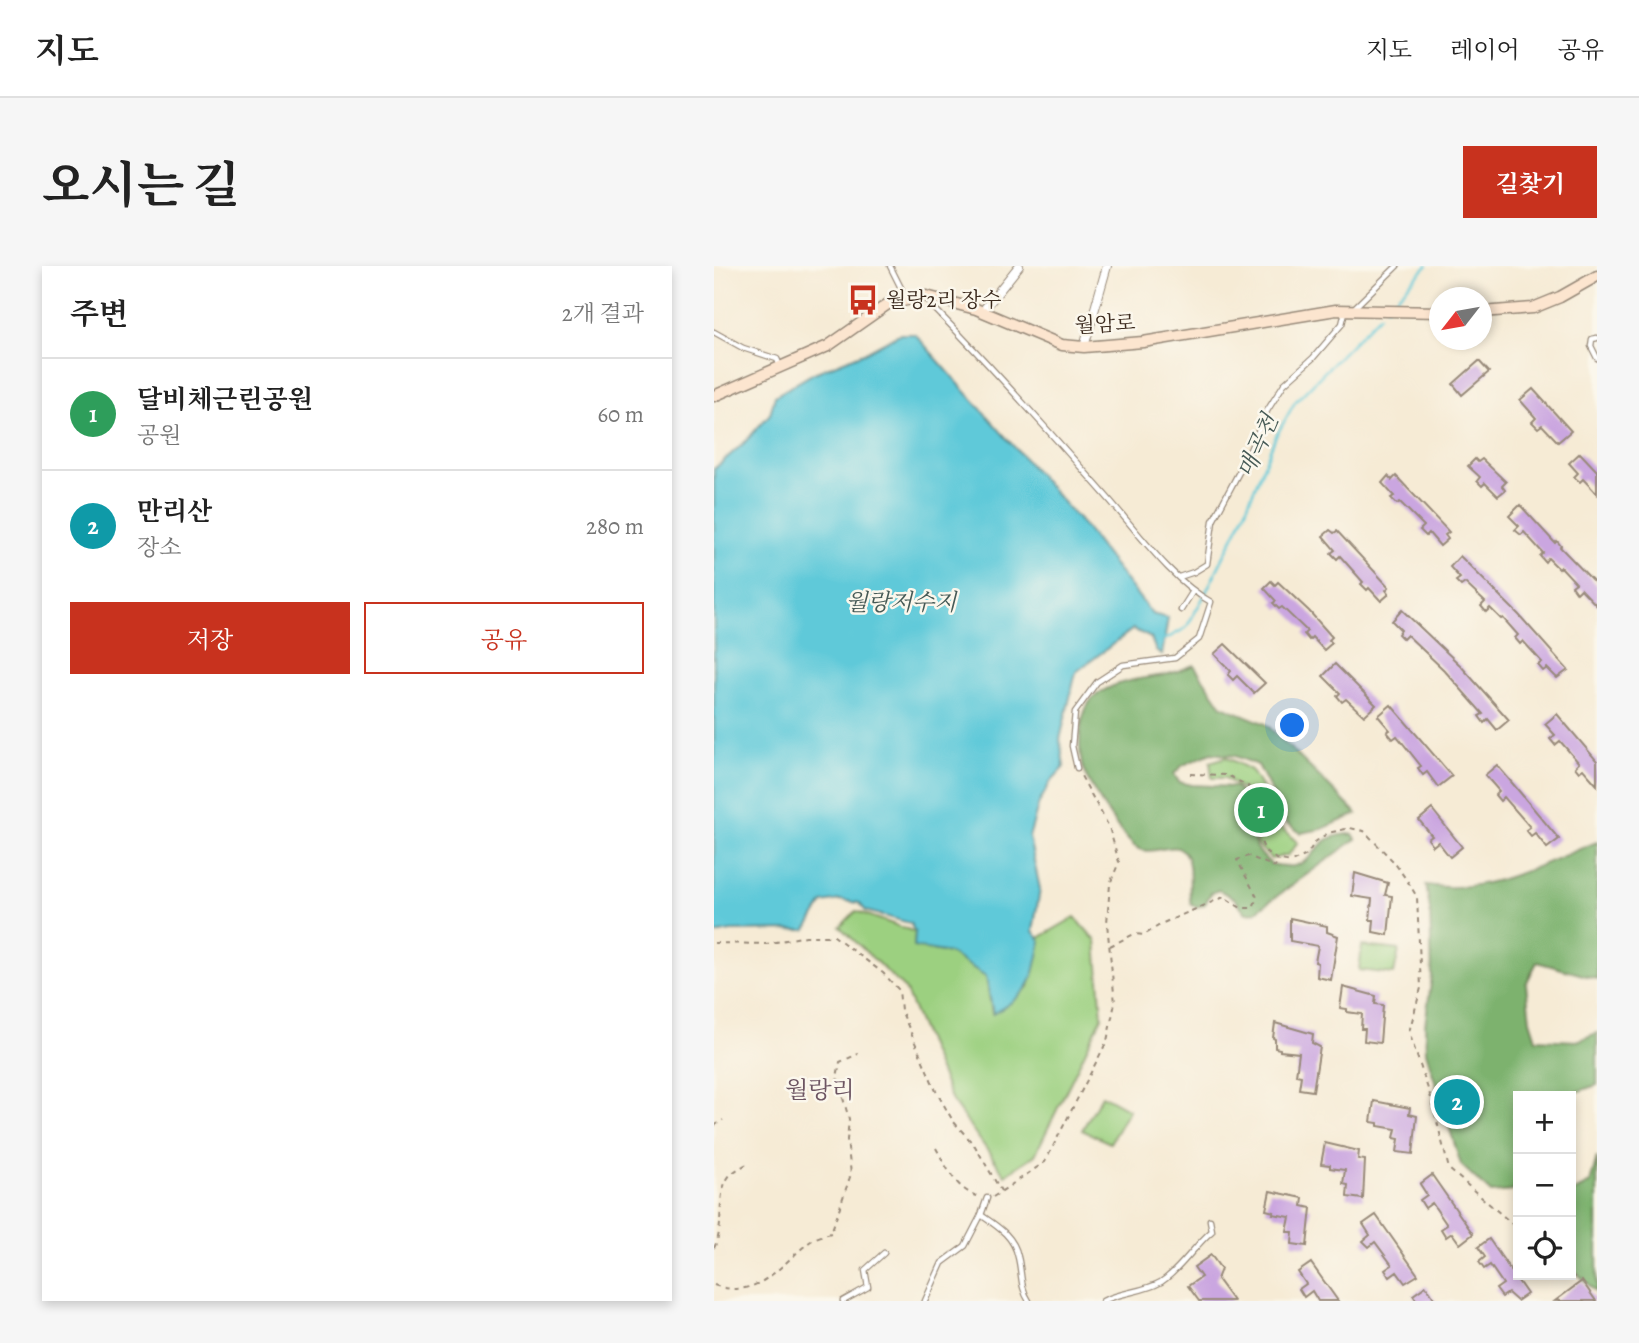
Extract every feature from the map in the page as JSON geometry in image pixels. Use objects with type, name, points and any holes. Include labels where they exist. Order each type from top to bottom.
[{"type":"street","points":[[982,312],[1019,266]]},
{"type":"street","points":[[1084,347],[1107,266]]},
{"type":"street","points":[[1492,311],[1533,308],[1597,276]]},
{"type":"street","name":"월암로","points":[[714,396],[828,346],[888,304],[906,298],[926,296],[982,312],[1062,345],[1084,347],[1143,342],[1255,322],[1353,310],[1429,311]]},
{"type":"lane","points":[[890,266],[906,298]]},
{"type":"lane","points":[[1179,577],[1207,564],[1213,521],[1247,457],[1267,411],[1284,384],[1313,358],[1353,310],[1397,266]]},
{"type":"lane","points":[[926,296],[1179,577],[1195,593],[1211,602],[1199,639],[1175,657],[1123,665],[1097,682],[1075,712],[1072,746],[1077,768]]},
{"type":"lane","points":[[714,332],[743,348],[777,359],[782,368]]},
{"type":"lane","points":[[1597,338],[1592,339],[1591,346],[1597,358]]},
{"type":"lane","points":[[1181,610],[1195,593]]},
{"type":"lane","points":[[925,1301],[942,1263],[965,1246],[987,1198]]},
{"type":"lane","points":[[981,1214],[1007,1233],[1018,1254],[1023,1293],[1029,1301]]},
{"type":"lane","points":[[1103,1301],[1161,1282],[1212,1231],[1210,1220]]},
{"type":"lane","points":[[843,1301],[868,1287],[865,1270],[884,1253]]},
{"type":"path","points":[[936,1148],[955,1181],[974,1195],[991,1199],[1045,1162],[1107,1041],[1115,1003],[1107,922],[1110,884],[1119,862],[1109,827],[1077,768]]},
{"type":"path","points":[[1190,774],[1227,775],[1248,786],[1257,806],[1257,833],[1265,851],[1279,860],[1291,862],[1307,855],[1315,842],[1328,833],[1350,828],[1364,831],[1394,862],[1417,897],[1421,988],[1409,1032],[1431,1098],[1449,1169],[1513,1224]]},
{"type":"path","points":[[1109,946],[1134,934],[1144,935],[1163,923],[1224,897],[1241,908],[1253,908],[1257,898],[1237,860],[1248,856],[1275,867],[1279,860]]},
{"type":"path","points":[[714,943],[766,944],[806,936],[834,936],[883,973],[899,990],[901,1010],[936,1090],[953,1121],[975,1146],[1002,1192]]},
{"type":"path","points":[[714,1285],[726,1291],[752,1290],[770,1279],[813,1239],[831,1233],[851,1174],[847,1140],[849,1119],[837,1068],[840,1062],[858,1054]]},
{"type":"path","points":[[714,1126],[723,1120]]},
{"type":"path","points":[[714,1248],[720,1237],[722,1191],[729,1175],[750,1162]]},
{"type":"green space","points":[[1194,665],[1222,706],[1266,724],[1357,814],[1322,829],[1301,833],[1286,823],[1258,765],[1235,756],[1211,753],[1183,765],[1174,774],[1179,782],[1235,787],[1243,796],[1248,806],[1255,843],[1271,864],[1294,866],[1309,858],[1331,838],[1353,834],[1356,839],[1255,912],[1246,913],[1234,898],[1219,890],[1211,893],[1205,904],[1197,907],[1191,905],[1190,871],[1184,852],[1175,847],[1145,851],[1132,844],[1106,810],[1082,765],[1082,721],[1093,698],[1117,684],[1168,674]]},
{"type":"green space","points":[[1226,757],[1251,770],[1268,798],[1276,823],[1298,843],[1288,855],[1271,859],[1257,844],[1247,793],[1225,778],[1212,778],[1210,762]]},
{"type":"green space","points":[[1597,842],[1597,979],[1537,962],[1526,984],[1530,1020],[1536,1039],[1577,1041],[1597,1033],[1597,1085],[1576,1092],[1513,1091],[1513,1191],[1491,1193],[1461,1165],[1426,1052],[1425,1025],[1432,976],[1430,910],[1426,885],[1470,886],[1514,876]]},
{"type":"green space","points":[[856,911],[915,932],[914,947],[949,953],[986,976],[992,1013],[1029,987],[1039,938],[1075,917],[1096,941],[1102,1017],[1035,1155],[1005,1175],[952,1101],[905,989],[840,927]]},
{"type":"green space","points":[[1362,946],[1399,950],[1394,974],[1359,970]]},
{"type":"green space","points":[[1102,1095],[1129,1110],[1110,1143],[1082,1130]]},
{"type":"green space","points":[[1597,1157],[1597,1293],[1576,1272],[1576,1190],[1590,1183]]},
{"type":"water","name":"월랑저수지","points":[[899,334],[915,334],[1083,525],[1152,614],[1168,618],[1162,655],[1156,651],[1151,638],[1133,629],[1076,672],[1060,739],[1064,767],[1051,781],[1039,803],[1029,837],[1040,889],[1033,931],[1041,941],[1035,968],[1029,985],[1023,992],[993,1014],[986,976],[949,953],[914,947],[915,932],[910,923],[866,911],[859,903],[840,900],[823,903],[806,930],[731,931],[714,934],[714,469],[745,442],[770,414],[775,396],[814,373],[864,353]]},
{"type":"building","points":[[1479,361],[1489,372],[1462,395],[1453,384]]},
{"type":"building","points":[[1533,389],[1571,431],[1558,442],[1542,425],[1538,428],[1532,422],[1536,418],[1520,400]]},
{"type":"building","points":[[1580,453],[1597,471],[1597,494],[1583,479],[1580,482],[1574,477],[1578,473],[1569,463]]},
{"type":"building","points":[[1475,459],[1478,462],[1482,459],[1506,482],[1502,486],[1505,490],[1498,496],[1485,483],[1482,486],[1477,481],[1480,477],[1468,466]]},
{"type":"building","points":[[1388,476],[1392,480],[1396,476],[1449,532],[1445,535],[1448,539],[1440,546],[1429,533],[1426,536],[1420,530],[1424,526],[1400,502],[1397,504],[1391,498],[1394,496],[1382,483]]},
{"type":"building","points":[[1520,505],[1597,585],[1597,606],[1581,589],[1577,593],[1572,586],[1576,583],[1561,567],[1559,569],[1548,558],[1545,562],[1540,556],[1543,553],[1524,532],[1521,535],[1515,530],[1519,526],[1509,516]]},
{"type":"building","points":[[1330,530],[1334,533],[1337,531],[1389,587],[1386,590],[1389,594],[1381,601],[1369,588],[1367,590],[1361,584],[1363,582],[1340,556],[1337,559],[1331,553],[1335,550],[1323,536]]},
{"type":"building","points":[[1460,556],[1519,615],[1568,670],[1557,678],[1547,668],[1543,671],[1538,665],[1542,662],[1523,641],[1520,644],[1515,638],[1518,635],[1503,618],[1490,608],[1486,612],[1481,606],[1485,602],[1465,583],[1461,586],[1456,581],[1460,578],[1450,567]]},
{"type":"building","points":[[1271,581],[1275,585],[1278,582],[1332,637],[1329,640],[1332,643],[1324,650],[1312,637],[1309,640],[1304,634],[1307,631],[1282,607],[1279,609],[1273,603],[1276,601],[1264,588]]},
{"type":"building","points":[[1402,610],[1460,665],[1509,720],[1497,730],[1488,719],[1484,723],[1479,716],[1483,714],[1444,670],[1407,635],[1403,639],[1398,634],[1401,630],[1392,621]]},
{"type":"building","points":[[1225,644],[1265,683],[1254,693],[1237,676],[1233,680],[1228,675],[1231,671],[1214,654]]},
{"type":"building","points":[[1335,664],[1376,705],[1364,716],[1346,699],[1342,702],[1337,696],[1340,693],[1323,676]]},
{"type":"building","points":[[1391,705],[1452,776],[1438,787],[1427,772],[1423,775],[1418,768],[1421,766],[1397,736],[1393,739],[1387,732],[1390,730],[1378,716]]},
{"type":"building","points":[[1557,714],[1597,761],[1597,785],[1583,769],[1579,772],[1575,767],[1579,763],[1560,741],[1555,745],[1550,739],[1555,735],[1545,724]]},
{"type":"building","points":[[1497,765],[1559,839],[1547,848],[1535,833],[1531,836],[1526,830],[1530,827],[1504,797],[1500,801],[1495,795],[1499,791],[1485,775]]},
{"type":"building","points":[[1432,809],[1462,847],[1450,857],[1438,842],[1433,846],[1428,839],[1432,836],[1419,820]]},
{"type":"building","points":[[1355,873],[1388,883],[1385,895],[1392,896],[1388,935],[1373,932],[1374,920],[1370,920],[1372,899],[1352,896]]},
{"type":"building","points":[[1290,918],[1327,926],[1327,932],[1338,936],[1331,980],[1317,977],[1318,963],[1315,962],[1318,946],[1290,941]]},
{"type":"building","points":[[1343,987],[1376,996],[1375,1004],[1383,1005],[1380,1043],[1364,1041],[1365,1029],[1361,1029],[1362,1014],[1340,1008]]},
{"type":"building","points":[[1275,1023],[1313,1034],[1312,1043],[1320,1047],[1313,1091],[1299,1089],[1301,1076],[1296,1075],[1299,1053],[1275,1048]]},
{"type":"building","points":[[1374,1101],[1410,1108],[1409,1114],[1417,1116],[1413,1154],[1397,1152],[1399,1139],[1394,1138],[1396,1129],[1371,1122]]},
{"type":"building","points":[[1325,1143],[1359,1151],[1358,1159],[1365,1160],[1363,1199],[1347,1197],[1348,1185],[1343,1184],[1345,1170],[1321,1164]]},
{"type":"building","points":[[1432,1175],[1473,1234],[1460,1244],[1452,1233],[1446,1237],[1441,1229],[1447,1225],[1432,1203],[1425,1208],[1420,1200],[1427,1195],[1420,1184]]},
{"type":"building","points":[[1270,1191],[1303,1198],[1302,1206],[1311,1208],[1307,1246],[1292,1244],[1293,1232],[1287,1232],[1290,1217],[1266,1210]]},
{"type":"building","points":[[1376,1215],[1418,1275],[1405,1283],[1397,1272],[1390,1277],[1385,1270],[1392,1265],[1375,1242],[1369,1247],[1363,1241],[1370,1235],[1363,1224]]},
{"type":"building","points":[[1489,1239],[1513,1274],[1513,1280],[1517,1280],[1527,1294],[1517,1301],[1508,1293],[1502,1297],[1496,1289],[1503,1284],[1490,1265],[1484,1269],[1479,1262],[1485,1257],[1478,1247]]},
{"type":"building","points":[[1211,1255],[1221,1269],[1217,1279],[1233,1301],[1199,1301],[1188,1286],[1201,1277],[1194,1267]]},
{"type":"building","points":[[1311,1263],[1338,1301],[1318,1301],[1312,1291],[1304,1297],[1299,1289],[1306,1284],[1298,1272]]},
{"type":"building","points":[[1582,1281],[1596,1301],[1555,1301]]},
{"type":"building","points":[[1426,1286],[1436,1301],[1417,1301],[1413,1295]]},
{"type":"waterway","name":"매곡천","points":[[1387,307],[1427,266]]},
{"type":"waterway","name":"매곡천","points":[[1163,638],[1166,639],[1186,628],[1202,600],[1240,524],[1275,438],[1295,402],[1380,315]]},
{"type":"place","name":"월랑2리 장수","points":[[863,300]]},
{"type":"place","name":"달비체근린공원","points":[[1261,810]]},
{"type":"place","name":"만리산","points":[[1457,1102]]},
{"type":"district","name":"월랑리","points":[[820,1090]]}]
